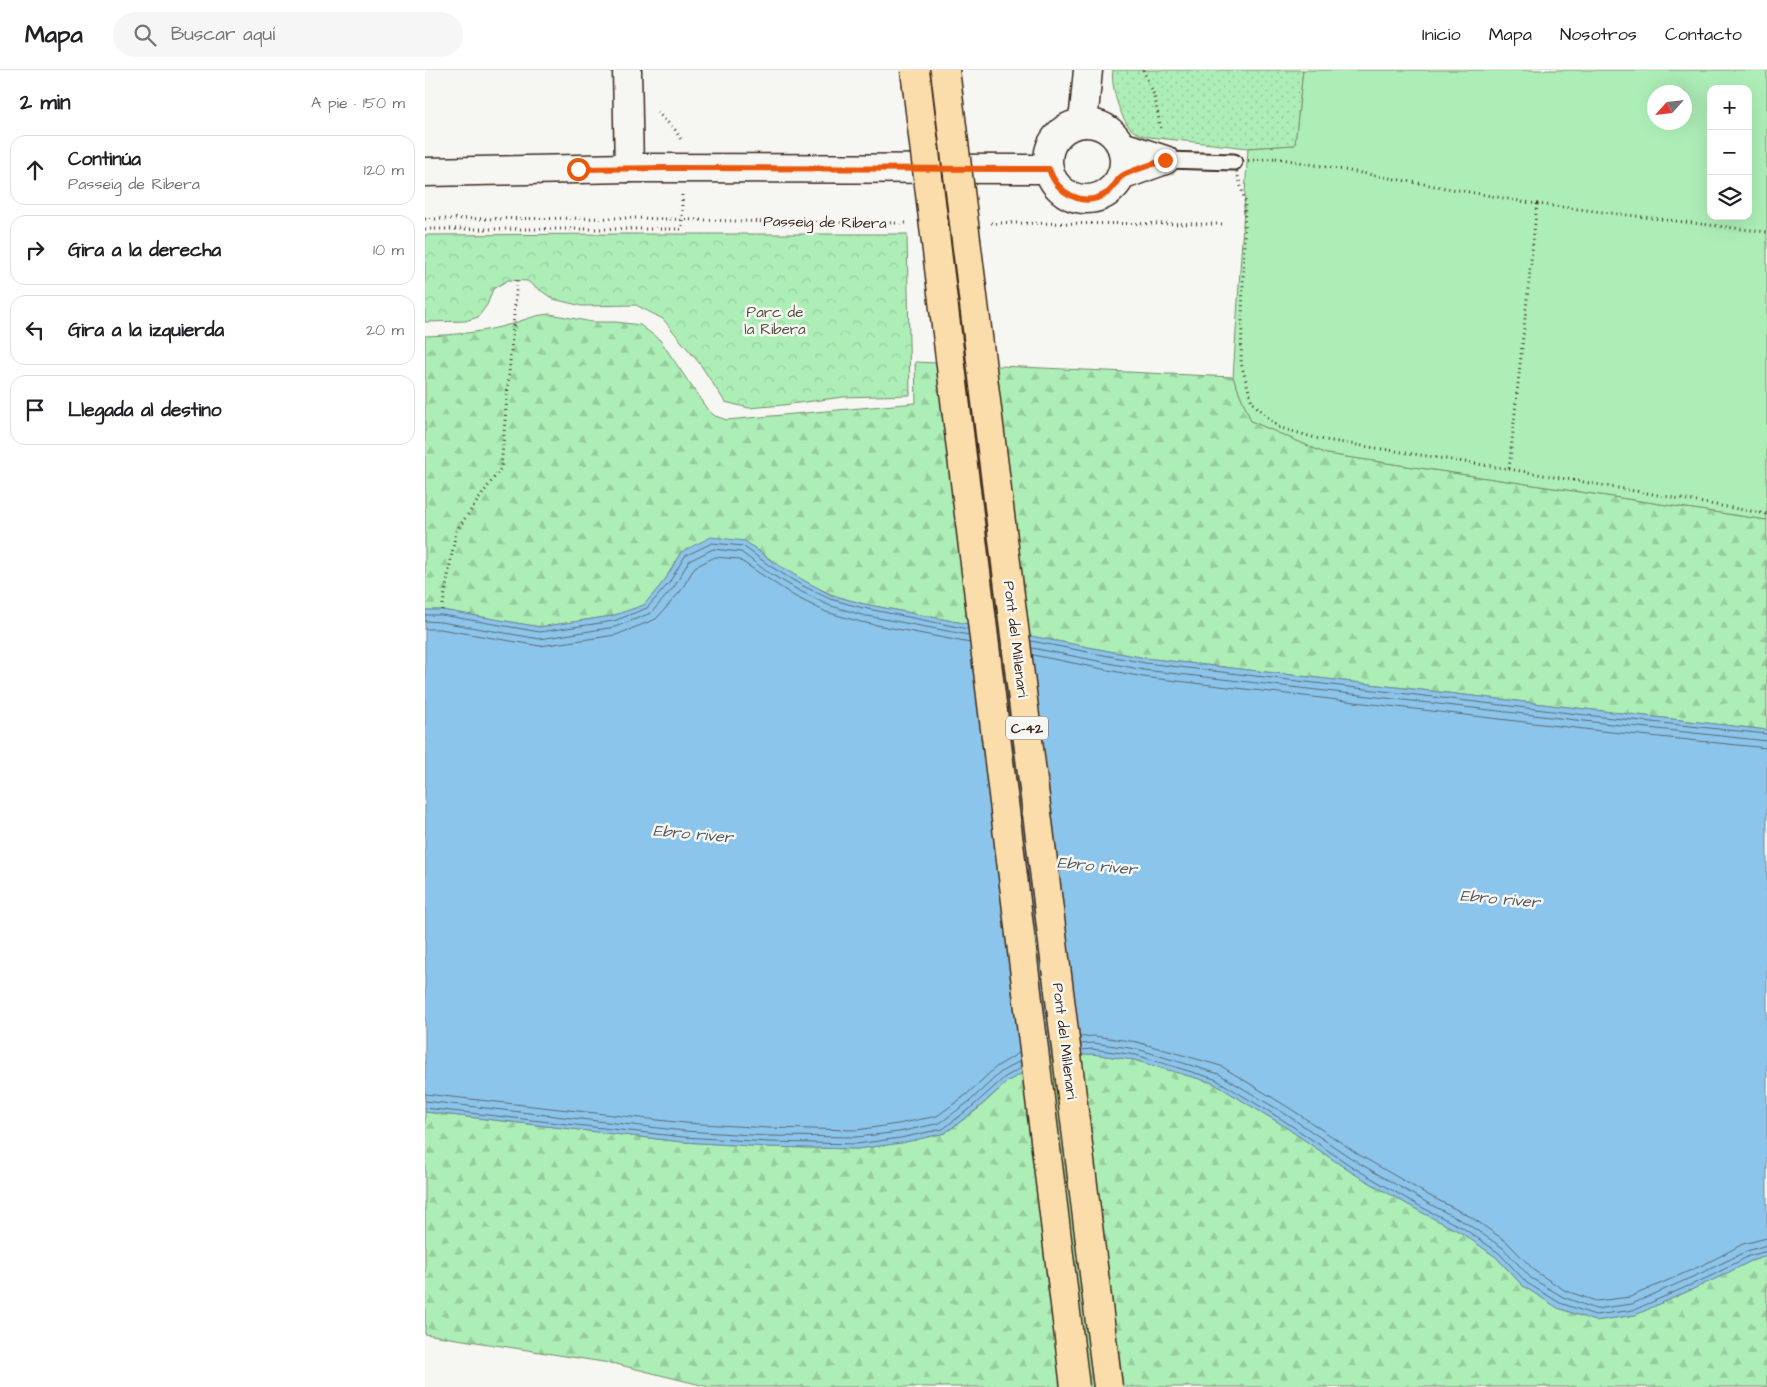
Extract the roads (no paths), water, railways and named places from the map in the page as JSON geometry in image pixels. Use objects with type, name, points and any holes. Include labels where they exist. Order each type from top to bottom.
[{"type":"main road","name":"C-42","points":[[915,70],[1075,1387]]},
{"type":"main road","name":"Pont del Mil·lenari","points":[[945,70],[1108,1387]]},
{"type":"street","points":[[627,70],[629,168]]},
{"type":"street","points":[[1083,123],[1088,70]]},
{"type":"street","points":[[1083,123],[1093,123],[1110,131],[1122,146],[1125,162],[1121,176],[1107,194],[1096,198],[1074,198],[1065,193],[1052,179],[1048,160],[1049,151],[1058,135],[1066,128],[1083,123]]},
{"type":"street","points":[[1122,146],[1165,160]]},
{"type":"street","points":[[1121,176],[1165,160]]},
{"type":"street","points":[[425,172],[629,168],[1049,169]]},
{"type":"lane","points":[[1165,160],[1234,162]]},
{"type":"water","name":"Ebro river","points":[[711,537],[745,541],[773,562],[831,595],[864,604],[1145,658],[1767,730],[1767,1256],[1751,1261],[1635,1315],[1595,1321],[1558,1308],[1523,1286],[1496,1257],[1460,1232],[1351,1172],[1281,1124],[1213,1083],[1134,1060],[1092,1054],[1049,1058],[1008,1081],[977,1109],[945,1133],[901,1143],[857,1149],[768,1147],[683,1142],[425,1112],[425,610],[442,610],[540,627],[612,616],[644,605],[665,580],[681,552]]},
{"type":"park label","name":"Parc de la Ribera","points":[[775,320]]}]
